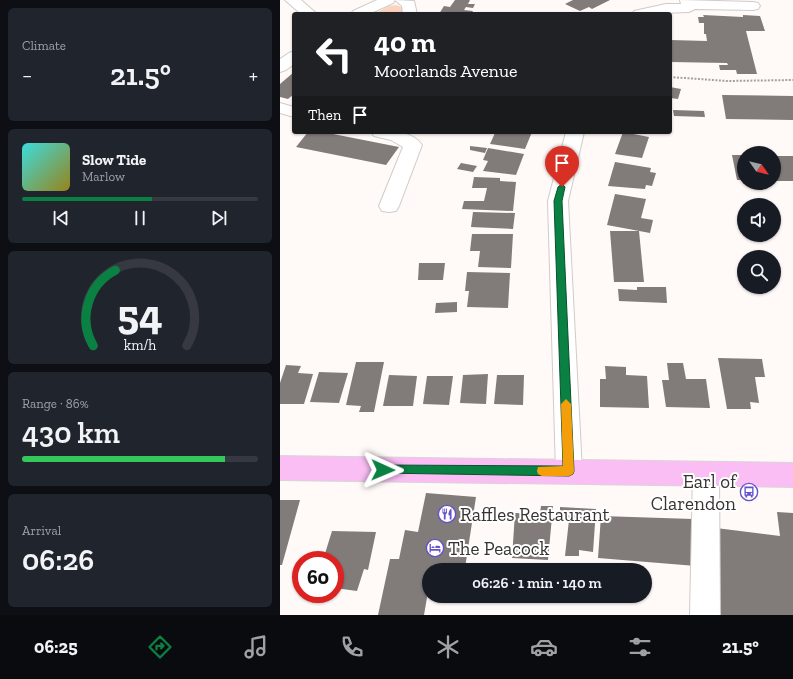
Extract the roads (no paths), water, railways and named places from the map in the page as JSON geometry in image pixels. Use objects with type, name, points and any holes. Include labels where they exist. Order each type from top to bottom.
[{"type":"main road","points":[[280,468],[793,475]]},
{"type":"street","points":[[292,0],[307,12]]},
{"type":"street","points":[[362,12],[388,0]]},
{"type":"street","points":[[402,0],[409,4],[410,12]]},
{"type":"street","points":[[648,12],[666,8],[689,8],[688,3],[753,6]]},
{"type":"street","points":[[280,68],[292,58]]},
{"type":"street","points":[[280,108],[292,111]]},
{"type":"street","points":[[388,134],[396,136],[413,146],[389,206]]},
{"type":"street","points":[[569,471],[558,201],[575,134]]},
{"type":"street","points":[[705,615],[706,474]]},
{"type":"place","name":"Earl of Clarendon","points":[[749,492]]},
{"type":"place","name":"Raffles Restaurant","points":[[447,514]]},
{"type":"place","name":"The Peacock","points":[[435,548]]}]
